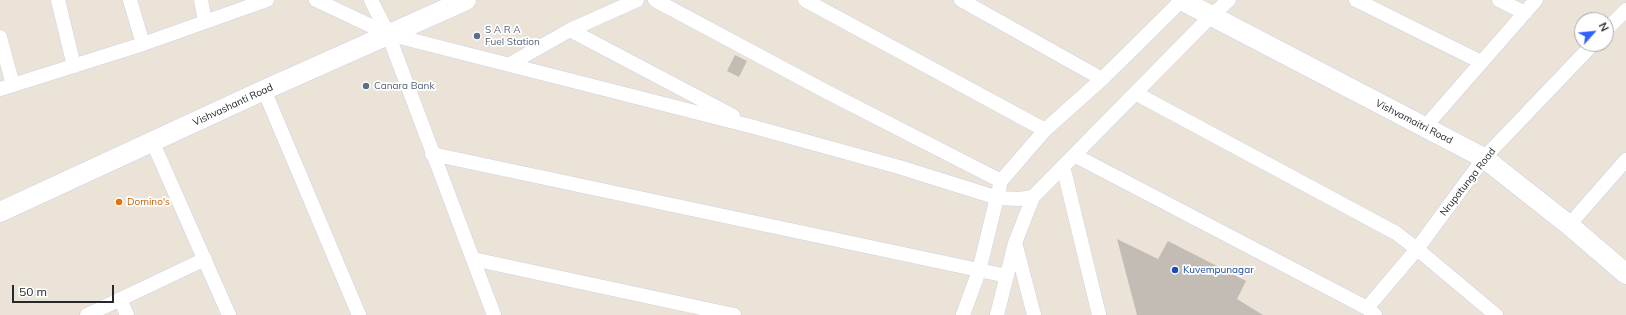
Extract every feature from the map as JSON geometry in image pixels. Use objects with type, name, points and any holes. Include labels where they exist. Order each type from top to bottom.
[{"type":"street","points":[[58,0],[74,66]]},
{"type":"street","points":[[130,0],[143,44]]},
{"type":"street","points":[[201,0],[205,21]]},
{"type":"street","points":[[0,37],[7,87],[143,44],[266,0]]},
{"type":"street","points":[[316,0],[388,34],[754,127],[899,167],[998,198],[1019,199],[1033,197]]},
{"type":"street","points":[[371,0],[388,34],[494,315]]},
{"type":"street","points":[[510,64],[570,30],[637,0]]},
{"type":"street","points":[[655,0],[827,92],[1002,181]]},
{"type":"street","points":[[805,0],[1045,130]]},
{"type":"street","points":[[961,0],[1102,79]]},
{"type":"street","points":[[963,315],[979,271],[1002,181],[1045,130],[1102,79],[1181,0]]},
{"type":"street","name":"Vishvamaitri Road","points":[[1181,0],[1484,158],[1569,225],[1626,274]]},
{"type":"street","points":[[997,315],[1015,243],[1033,197],[1212,15],[1229,0]]},
{"type":"street","points":[[1356,0],[1481,62]]},
{"type":"street","points":[[1499,0],[1525,14]]},
{"type":"street","points":[[1519,0],[1525,14]]},
{"type":"street","points":[[1424,128],[1536,0]]},
{"type":"street","name":"Vishvashanti Road","points":[[0,212],[153,143],[264,90],[456,2]]},
{"type":"street","points":[[1614,22],[1626,10]]},
{"type":"street","points":[[570,30],[754,127]]},
{"type":"street","name":"Nrupatunga Road","points":[[1371,312],[1484,158],[1585,52]]},
{"type":"street","points":[[264,90],[359,315]]},
{"type":"street","points":[[1135,93],[1396,233],[1418,249],[1496,315]]},
{"type":"street","points":[[153,143],[229,315]]},
{"type":"street","points":[[432,154],[1007,276]]},
{"type":"street","points":[[1074,154],[1371,312]]},
{"type":"street","points":[[1569,225],[1626,160]]},
{"type":"street","points":[[1063,166],[1099,315]]},
{"type":"street","points":[[1015,243],[1034,315]]},
{"type":"street","points":[[87,315],[205,258]]},
{"type":"street","points":[[473,259],[734,315]]},
{"type":"street","points":[[120,299],[127,315]]},
{"type":"building","points":[[735,55],[747,61],[739,77],[727,71]]},
{"type":"building","name":"Kuvempunagar","points":[[1117,239],[1158,259],[1168,241],[1246,281],[1237,299],[1263,315],[1137,315]]},
{"type":"place","name":"S A R A Fuel Station","points":[[477,36]]},
{"type":"place","name":"Canara Bank","points":[[366,86]]},
{"type":"place","name":"Domino's","points":[[119,202]]},
{"type":"place","name":"Kuvempunagar","points":[[1175,270]]}]
